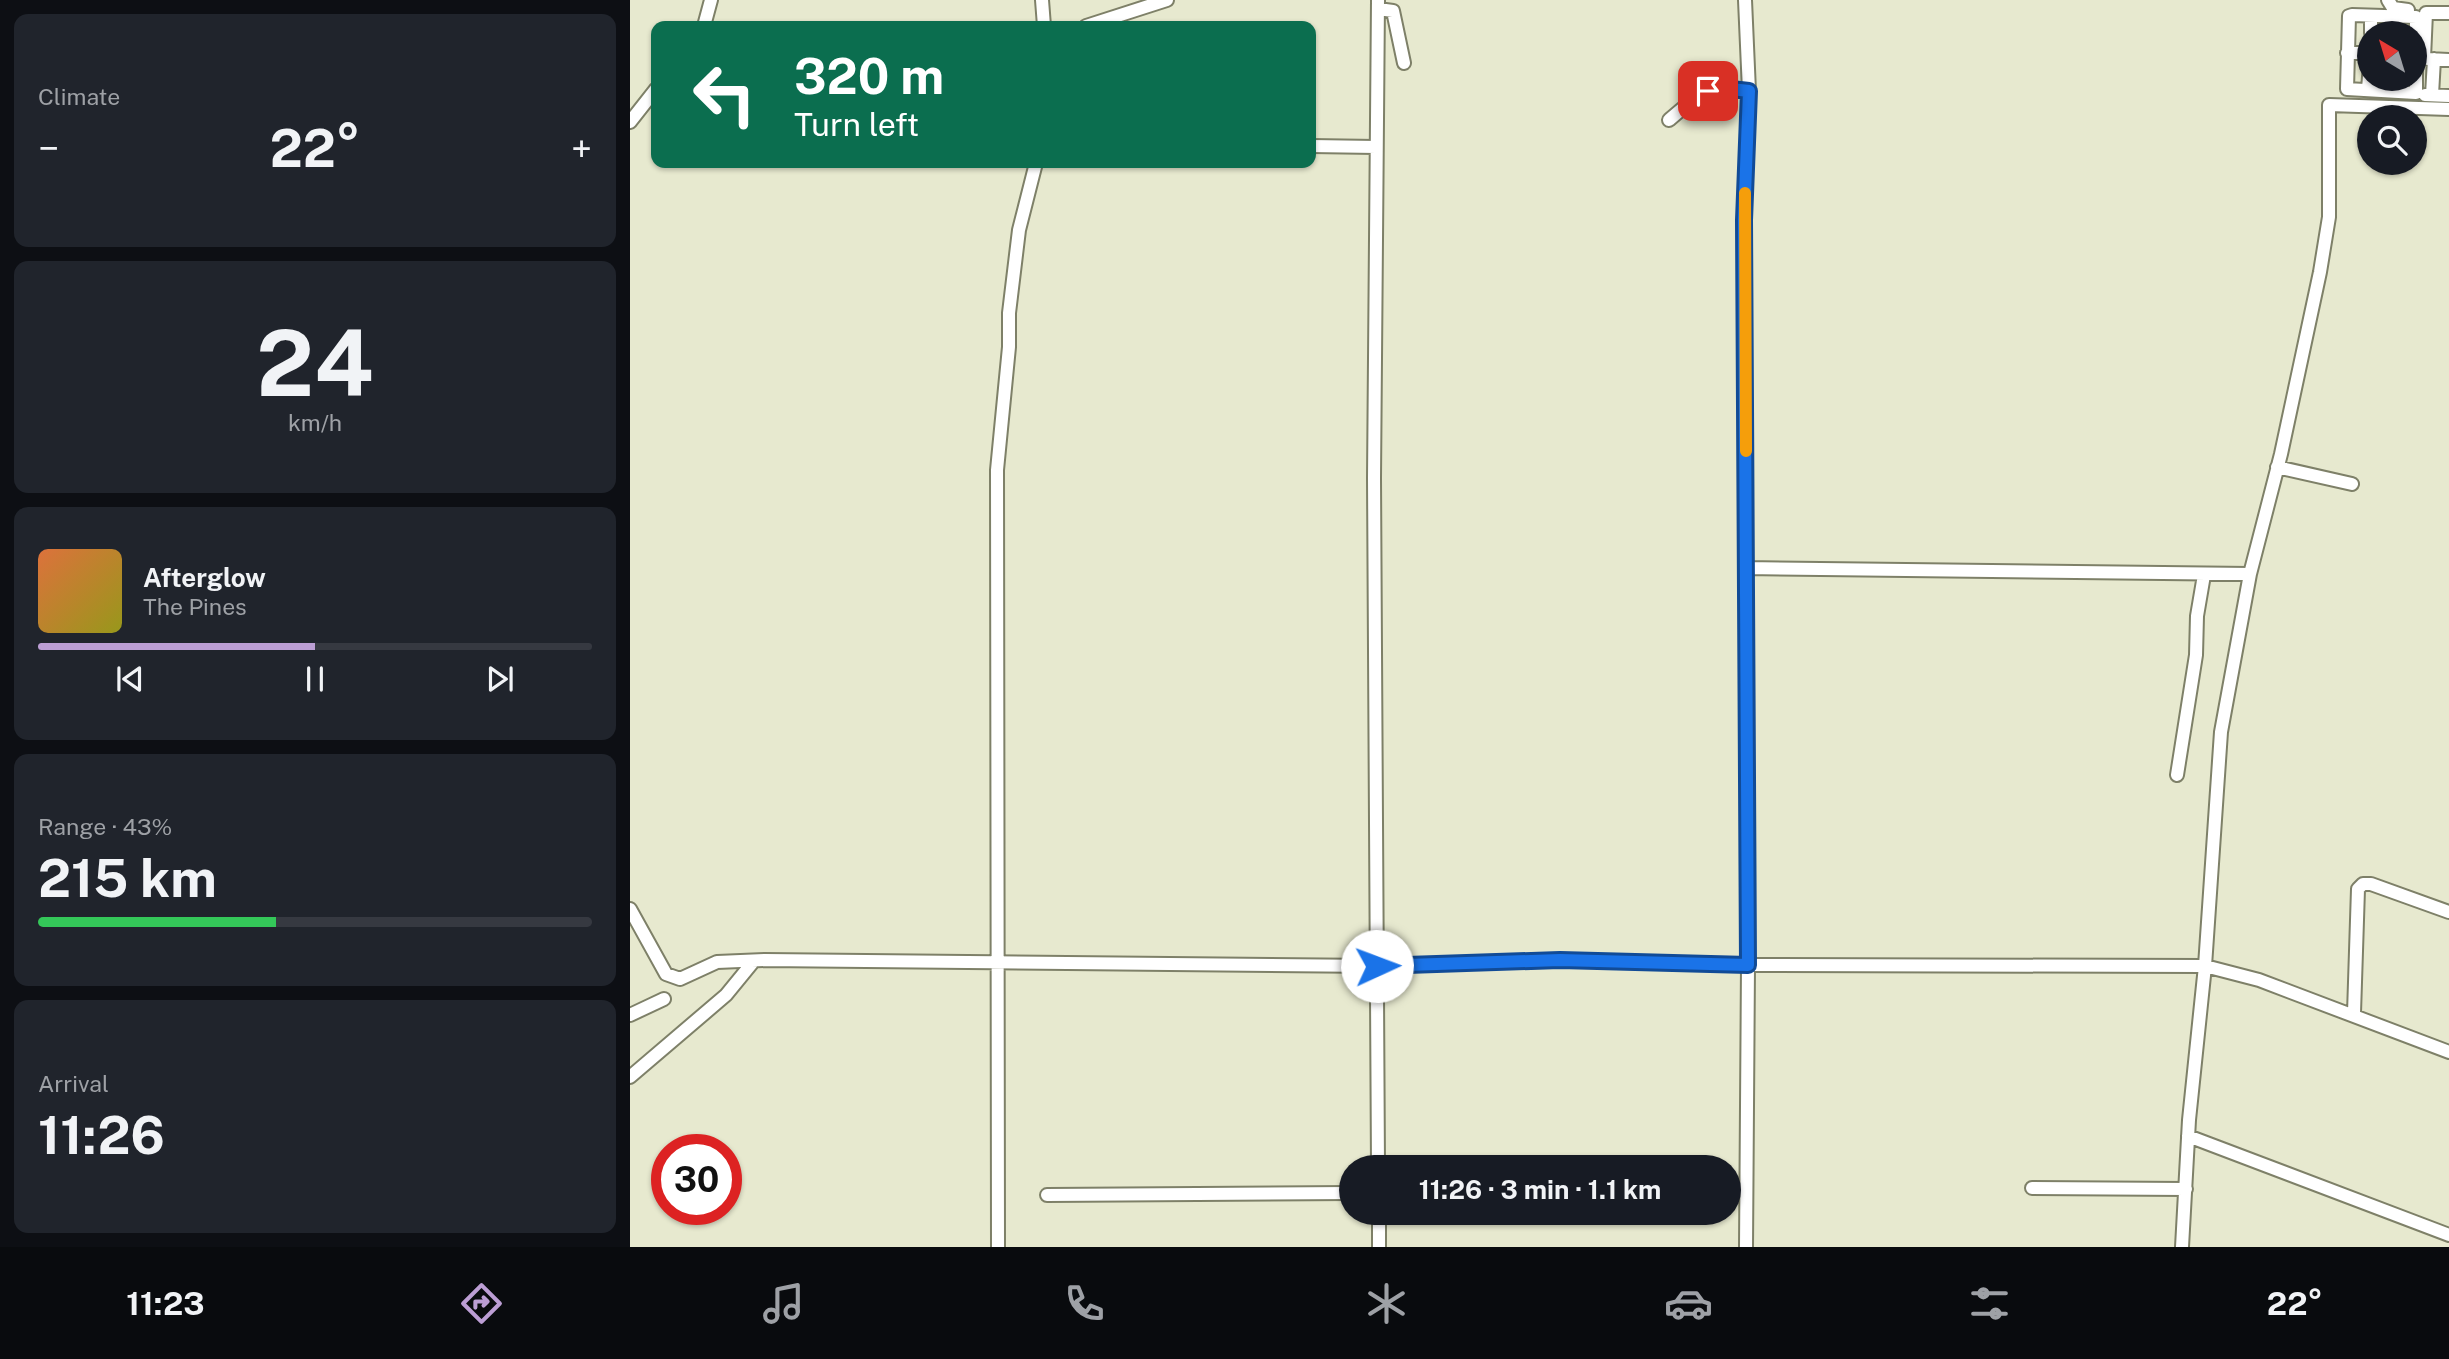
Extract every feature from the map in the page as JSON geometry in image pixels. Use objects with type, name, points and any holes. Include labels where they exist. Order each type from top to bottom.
[{"type":"street","points":[[705,21],[711,0]]},
{"type":"street","points":[[1042,0],[1044,21]]},
{"type":"street","points":[[1102,21],[1167,0]]},
{"type":"street","points":[[1745,0],[1749,91],[1744,220],[1748,965],[1746,1247]]},
{"type":"street","points":[[2388,0],[2393,8],[2437,10],[2427,43]]},
{"type":"street","points":[[1378,1155],[1374,478],[1378,5],[1393,11],[1404,63]]},
{"type":"street","points":[[2357,89],[2345,87],[2349,16],[2395,17],[2417,21]]},
{"type":"street","points":[[2371,16],[2371,21]]},
{"type":"street","points":[[2347,53],[2357,53]]},
{"type":"street","points":[[2427,57],[2449,60]]},
{"type":"street","points":[[1669,120],[1708,91],[1722,88],[1749,91]]},
{"type":"street","points":[[2407,91],[2449,109]]},
{"type":"street","points":[[2423,91],[2423,98]]},
{"type":"street","points":[[630,122],[651,95]]},
{"type":"street","points":[[2182,1247],[2188,1136],[2205,966],[2219,751],[2250,574],[2313,307],[2329,217],[2329,105],[2449,96]]},
{"type":"street","points":[[1316,146],[1376,147]]},
{"type":"street","points":[[998,1247],[1000,964],[997,470],[1017,244],[1035,168]]},
{"type":"street","points":[[2277,467],[2352,484]]},
{"type":"street","points":[[1745,568],[2250,574]]},
{"type":"street","points":[[2177,775],[2196,655],[2197,616],[2204,575]]},
{"type":"street","points":[[2354,1013],[2358,889],[2363,884],[2371,884],[2449,912]]},
{"type":"street","points":[[630,909],[666,974],[680,979],[717,962],[1377,966],[1560,960],[1748,965],[2205,966],[2259,980],[2354,1013],[2449,1052]]},
{"type":"street","points":[[630,1077],[726,995],[752,962]]},
{"type":"street","points":[[630,1015],[664,999]]},
{"type":"street","points":[[2188,1136],[2449,1235]]},
{"type":"street","points":[[2032,1188],[2186,1189]]},
{"type":"street","points":[[1047,1195],[1339,1193]]},
{"type":"street","points":[[1379,1225],[1379,1247]]},
{"type":"slow traffic","points":[[1745,193],[1746,451]]},
{"type":"route","points":[[1377,966],[1560,960],[1748,965],[1744,220],[1749,91],[1722,88],[1708,91]]}]
